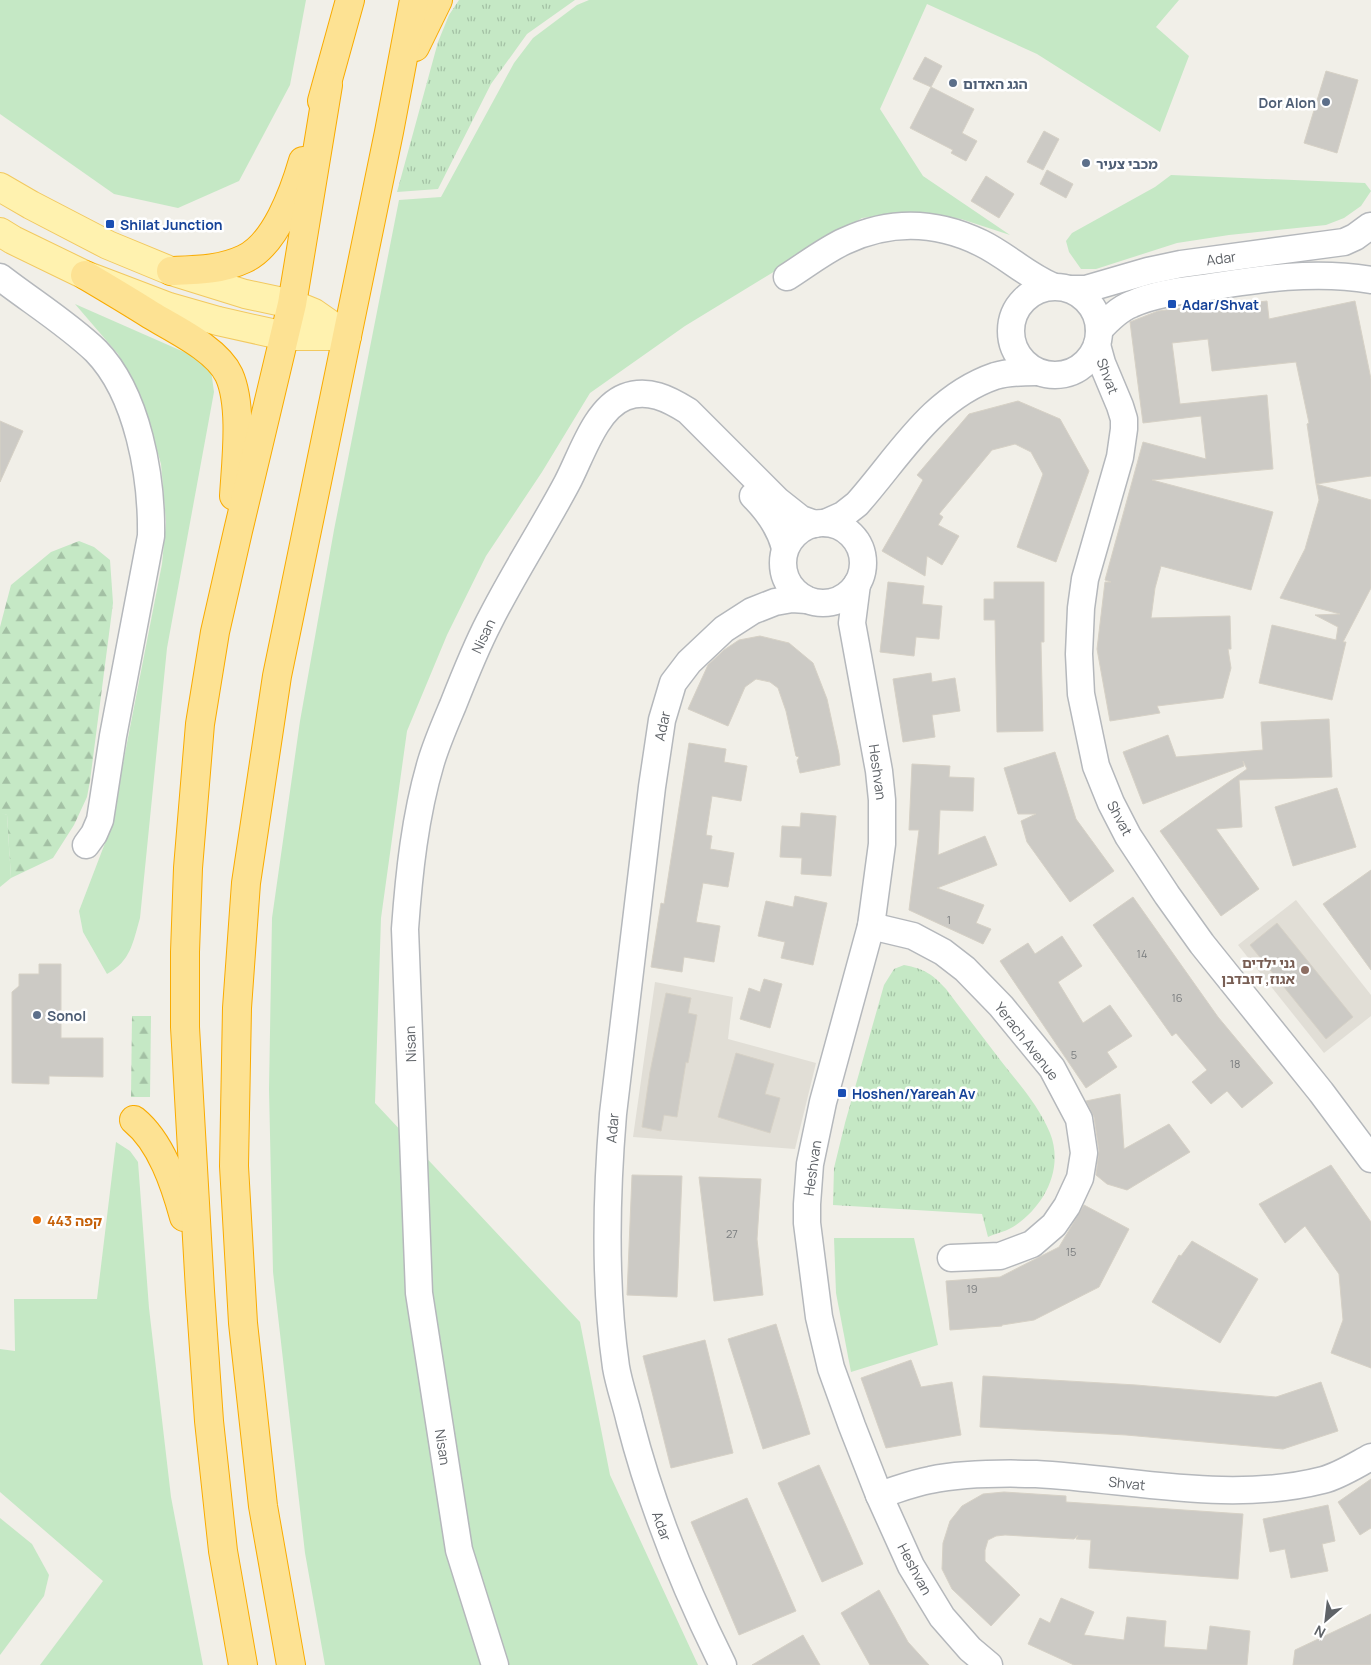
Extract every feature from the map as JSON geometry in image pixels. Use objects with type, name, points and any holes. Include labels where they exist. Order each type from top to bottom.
[{"type":"highway","points":[[172,271],[221,267],[246,259],[261,246],[275,229],[296,186],[328,85],[350,0]]},
{"type":"highway","points":[[291,1665],[263,1506],[243,1324],[234,1166],[237,1008],[246,883],[277,676],[389,132],[414,0]]},
{"type":"highway","points":[[389,132],[413,51],[438,0]]},
{"type":"highway","points":[[243,1665],[222,1542],[209,1421],[185,1027],[188,868],[200,724],[215,632],[292,304],[328,85]]},
{"type":"highway","points":[[85,275],[184,335],[212,355],[229,375],[236,397],[237,441],[230,566]]},
{"type":"highway","points":[[134,1120],[145,1129],[175,1184],[199,1273]]},
{"type":"main road","points":[[0,187],[108,245],[172,271],[245,294],[292,304],[314,313],[347,336]]},
{"type":"main road","points":[[0,232],[85,275],[168,307],[218,321],[285,336],[347,336]]},
{"type":"street","points":[[788,277],[844,241],[870,231],[888,226],[936,228],[959,234],[989,248],[1038,280],[1084,298],[1094,310],[1098,319],[1098,338],[1087,362],[1070,373],[1014,373],[996,376],[969,389]]},
{"type":"street","points":[[1370,226],[1362,244],[1362,254],[1371,279]]},
{"type":"street","name":"Adar","points":[[1061,288],[1086,289],[1148,271],[1181,264],[1344,242],[1355,237],[1370,226]]},
{"type":"street","points":[[989,248],[1010,282],[1014,294],[1011,342],[1015,351],[1028,366],[1048,373]]},
{"type":"street","name":"Adar","points":[[1098,338],[1110,318],[1132,304],[1186,290],[1285,277],[1341,275],[1371,279]]},
{"type":"street","points":[[0,277],[78,335],[112,370],[140,436],[144,456],[152,517],[152,536],[112,745],[100,820],[94,834],[86,845]]},
{"type":"street","points":[[820,523],[837,525],[846,530],[858,544],[862,553],[861,576],[857,584],[844,597],[836,601],[815,602],[798,595],[786,582],[784,556],[793,535],[801,529],[843,515],[857,504],[924,423],[969,389],[995,360],[1022,300],[1041,288],[1061,288]]},
{"type":"street","name":"Shvat","points":[[1098,338],[1102,363],[1120,406],[1124,419],[1124,429],[1120,457],[1085,579],[1081,608],[1079,654],[1081,694],[1096,766],[1111,803],[1128,836],[1172,902],[1202,944],[1321,1092],[1371,1159]]},
{"type":"street","name":"Shvat","points":[[1048,373],[1084,378],[1095,383],[1114,397],[1120,406]]},
{"type":"street","name":"Nisan","points":[[495,1665],[459,1550],[419,1293],[405,930],[408,889],[421,801],[432,760],[489,622],[567,483],[595,425],[614,403],[625,397],[640,394],[657,395],[673,401],[688,411],[777,500],[801,519],[820,523]]},
{"type":"street","name":"Nisan","points":[[582,452],[612,418],[623,410],[636,407],[654,409],[667,415],[686,428],[759,502],[775,523],[782,537],[784,556]]},
{"type":"street","points":[[858,544],[860,516],[867,493]]},
{"type":"street","name":"Adar","points":[[752,611],[774,583],[784,556]]},
{"type":"street","name":"Heshvan","points":[[857,584],[852,616],[882,800],[882,844],[871,926],[824,1102],[810,1164],[807,1223],[819,1317],[829,1359],[852,1426],[879,1495],[911,1566],[942,1617],[970,1649],[989,1665]]},
{"type":"street","name":"Adar","points":[[723,1665],[686,1588],[658,1517],[638,1452],[617,1369],[610,1311],[609,1157],[650,797],[662,720],[673,683],[689,662],[724,629],[752,611],[783,600],[792,599],[815,602]]},
{"type":"street","name":"Heshvan","points":[[815,602],[845,622],[855,636]]},
{"type":"street","name":"Yerach Avenue","points":[[871,926],[914,936],[943,952],[964,968],[1001,1006],[1052,1068],[1079,1119],[1084,1153],[1080,1178],[1067,1206],[1054,1225],[1032,1244],[1000,1256],[951,1258]]},
{"type":"street","name":"Shvat","points":[[879,1495],[929,1480],[972,1475],[1036,1474],[1150,1486],[1216,1490],[1275,1489],[1325,1480],[1371,1458]]},
{"type":"shaded area","name":"גני ילדים אגוז, דובדבן","points":[[1296,900],[1371,995],[1371,1016],[1324,1053],[1238,945]]},
{"type":"shaded area","points":[[655,982],[733,997],[728,1039],[816,1063],[795,1149],[633,1137]]},
{"type":"green space","points":[[0,0],[306,0],[290,85],[239,181],[178,208],[114,194],[0,114]]},
{"type":"green space","points":[[459,0],[575,0],[527,34],[491,84],[438,189],[397,192],[438,42],[449,15]]},
{"type":"green space","points":[[589,0],[1179,0],[1156,27],[1189,56],[1160,132],[1037,54],[927,4],[880,109],[923,176],[1010,235],[961,219],[913,212],[862,218],[685,326],[590,393],[542,472],[486,556],[447,635],[407,731],[381,918],[375,1103],[580,1322],[610,1475],[698,1665],[325,1665],[305,1553],[273,1272],[269,1089],[272,918],[300,721],[334,530],[399,200],[441,197],[514,63],[533,38],[577,5]]},
{"type":"green space","points":[[1171,175],[1365,183],[1371,191],[1361,206],[1344,218],[1326,225],[1229,235],[1177,243],[1096,269],[1081,269],[1069,252],[1066,241],[1072,233],[1155,187]]},
{"type":"green space","points":[[75,304],[200,359],[211,370],[214,392],[167,648],[140,918],[133,943],[126,957],[115,969],[107,974],[83,932],[79,911],[110,830],[162,564],[166,522],[161,464],[145,409],[118,354]]},
{"type":"green space","points":[[79,541],[94,547],[110,560],[113,603],[87,797],[74,825],[53,858],[11,878],[7,815],[0,813],[0,627],[11,585],[51,552]]},
{"type":"green space","points":[[0,812],[7,815],[11,878],[0,887]]},
{"type":"green space","points":[[904,965],[928,973],[946,989],[1028,1096],[1050,1133],[1055,1159],[1049,1185],[1043,1196],[1036,1207],[1016,1225],[988,1237],[982,1214],[833,1205],[834,1168],[884,985],[894,969]]},
{"type":"green space","points":[[132,1016],[151,1016],[150,1097],[131,1097]]},
{"type":"green space","points":[[116,1142],[130,1151],[138,1162],[149,1308],[171,1497],[203,1665],[40,1665],[103,1581],[0,1492],[0,1349],[15,1351],[14,1299],[97,1299]]},
{"type":"green space","points":[[834,1238],[914,1238],[938,1345],[851,1372],[836,1293]]},
{"type":"green space","points":[[0,1518],[32,1544],[49,1575],[44,1596],[0,1655]]},
{"type":"building","points":[[925,57],[942,66],[931,87],[913,79]]},
{"type":"building","points":[[1326,71],[1358,80],[1337,153],[1304,143]]},
{"type":"building","points":[[931,87],[974,109],[962,133],[977,141],[966,161],[951,153],[953,150],[910,128]]},
{"type":"building","points":[[1044,131],[1059,139],[1043,170],[1027,162]]},
{"type":"building","points":[[1047,170],[1073,184],[1066,198],[1040,184]]},
{"type":"building","points":[[986,176],[1014,194],[999,218],[971,201]]},
{"type":"building","points":[[1267,301],[1269,319],[1355,301],[1371,379],[1371,476],[1316,484],[1307,424],[1309,423],[1296,362],[1212,371],[1208,339],[1172,343],[1180,404],[1267,395],[1273,469],[1152,480],[1273,512],[1251,590],[1161,566],[1155,588],[1151,618],[1230,616],[1231,649],[1228,649],[1231,668],[1223,698],[1157,706],[1160,713],[1110,721],[1097,649],[1105,582],[1111,582],[1105,580],[1143,442],[1206,459],[1201,416],[1143,423],[1130,322],[1158,311],[1191,307],[1192,310]]},
{"type":"building","points":[[1018,401],[1060,419],[1089,471],[1056,562],[1017,547],[1043,474],[1031,452],[1015,444],[992,450],[939,514],[943,517],[938,525],[959,536],[942,565],[927,556],[925,576],[882,551],[923,480],[917,475],[969,414]]},
{"type":"building","points":[[0,421],[23,431],[0,482]]},
{"type":"building","points":[[1316,484],[1371,500],[1371,588],[1343,642],[1346,642],[1332,700],[1259,683],[1272,625],[1336,640],[1338,627],[1315,615],[1340,614],[1280,598],[1305,549],[1319,500]]},
{"type":"building","points":[[888,582],[924,586],[922,604],[942,606],[939,639],[916,637],[914,656],[880,652]]},
{"type":"building","points":[[994,582],[1044,582],[1044,642],[1041,642],[1043,731],[997,732],[995,620],[984,620],[984,599],[994,599]]},
{"type":"building","points":[[760,636],[789,643],[813,663],[827,699],[840,765],[800,773],[797,761],[799,757],[796,756],[786,711],[778,688],[770,682],[756,679],[745,687],[728,726],[688,709],[708,665],[724,650],[739,640]]},
{"type":"building","points":[[931,673],[932,682],[955,678],[960,711],[932,715],[935,737],[903,742],[893,679]]},
{"type":"building","points":[[1329,719],[1332,777],[1239,780],[1242,827],[1216,829],[1259,889],[1221,916],[1160,831],[1247,769],[1243,761],[1244,766],[1143,804],[1123,752],[1168,735],[1176,757],[1263,750],[1261,722]]},
{"type":"building","points":[[689,743],[726,749],[724,762],[747,766],[741,801],[712,796],[706,835],[712,836],[710,849],[734,853],[728,887],[703,883],[696,922],[720,926],[714,962],[684,957],[682,972],[651,967],[661,903],[664,904]]},
{"type":"building","points":[[1055,752],[1076,819],[1114,871],[1070,902],[1027,842],[1021,821],[1036,814],[1018,814],[1004,768]]},
{"type":"building","points":[[912,764],[950,766],[949,777],[974,778],[973,811],[940,810],[938,855],[985,836],[997,865],[937,888],[984,905],[976,923],[991,929],[983,944],[909,910],[919,830],[909,830]]},
{"type":"building","points":[[1337,788],[1356,847],[1293,866],[1275,807]]},
{"type":"building","points":[[801,813],[836,816],[831,876],[801,874],[802,858],[780,857],[782,826],[800,827]]},
{"type":"building","points":[[1371,870],[1371,970],[1323,904]]},
{"type":"building","points":[[795,896],[827,903],[813,965],[781,958],[785,942],[758,936],[766,901],[793,907]]},
{"type":"building","points":[[1133,897],[1218,1017],[1273,1083],[1242,1108],[1227,1091],[1211,1104],[1192,1082],[1207,1070],[1176,1033],[1172,1036],[1093,925]]},
{"type":"building","points":[[1277,923],[1353,1017],[1326,1039],[1250,945]]},
{"type":"building","points":[[1062,936],[1082,966],[1058,982],[1083,1023],[1110,1005],[1132,1036],[1107,1052],[1117,1067],[1086,1088],[1000,961],[1028,943],[1035,954]]},
{"type":"building","name":"Sonol","points":[[39,964],[61,964],[61,1038],[103,1038],[103,1077],[49,1076],[49,1084],[12,1083],[12,992],[19,986],[19,974],[39,974]]},
{"type":"building","points":[[764,979],[782,984],[770,1028],[740,1019],[749,988],[760,992]]},
{"type":"building","points":[[666,993],[691,998],[688,1013],[697,1015],[688,1063],[686,1062],[677,1117],[664,1115],[661,1131],[642,1127],[650,1072]]},
{"type":"building","points":[[736,1053],[774,1064],[765,1094],[780,1098],[770,1133],[718,1117]]},
{"type":"building","points":[[1120,1094],[1124,1149],[1169,1124],[1190,1152],[1127,1190],[1107,1184],[1096,1175],[1099,1151],[1094,1117],[1086,1101]]},
{"type":"building","points":[[1331,1165],[1371,1222],[1371,1368],[1331,1353],[1343,1320],[1339,1274],[1305,1226],[1285,1243],[1259,1204]]},
{"type":"building","points":[[632,1175],[682,1176],[677,1297],[627,1295]]},
{"type":"building","points":[[699,1177],[761,1179],[757,1239],[763,1295],[714,1301]]},
{"type":"building","points":[[1084,1205],[1129,1229],[1099,1287],[1034,1320],[1002,1326],[950,1330],[946,1281],[1000,1277],[1059,1247]]},
{"type":"building","points":[[1192,1241],[1258,1279],[1220,1343],[1152,1302],[1179,1255],[1181,1256]]},
{"type":"building","points":[[776,1324],[810,1434],[763,1449],[728,1339]]},
{"type":"building","points":[[705,1340],[733,1453],[671,1468],[643,1356]]},
{"type":"building","points":[[911,1360],[921,1387],[952,1382],[961,1435],[886,1448],[861,1378]]},
{"type":"building","points":[[983,1376],[1136,1385],[1276,1397],[1321,1382],[1338,1431],[1283,1449],[1126,1435],[980,1427]]},
{"type":"building","points":[[819,1465],[863,1564],[822,1582],[778,1483]]},
{"type":"building","points":[[1371,1479],[1371,1528],[1360,1535],[1338,1502]]},
{"type":"building","points":[[1004,1492],[1066,1496],[1066,1502],[1243,1514],[1238,1579],[1089,1568],[1091,1540],[1076,1539],[1078,1535],[1074,1539],[996,1536],[988,1540],[985,1550],[985,1561],[1020,1595],[991,1626],[952,1589],[942,1569],[943,1543],[950,1521],[962,1506],[983,1494]]},
{"type":"building","points":[[747,1498],[796,1611],[739,1635],[691,1522]]},
{"type":"building","points":[[1328,1505],[1335,1541],[1322,1544],[1328,1571],[1291,1578],[1285,1549],[1270,1552],[1263,1519]]},
{"type":"building","points":[[879,1590],[908,1642],[929,1665],[870,1665],[841,1613]]},
{"type":"building","points":[[1061,1598],[1094,1612],[1084,1635],[1124,1640],[1127,1617],[1166,1621],[1164,1647],[1207,1650],[1210,1626],[1250,1631],[1247,1665],[1074,1665],[1028,1644],[1040,1618],[1050,1623]]},
{"type":"building","points":[[1371,1614],[1371,1665],[1293,1665],[1295,1650]]},
{"type":"building","points":[[803,1635],[820,1665],[752,1665]]},
{"type":"place","name":"הגג האדום","points":[[953,83]]},
{"type":"place","name":"Dor Alon","points":[[1326,102]]},
{"type":"place","name":"מכבי צעיר","points":[[1086,163]]},
{"type":"place","name":"Shilat Junction","points":[[110,224]]},
{"type":"place","name":"Adar/Shvat","points":[[1172,304]]},
{"type":"place","name":"גני ילדים אגוז, דובדבן","points":[[1305,970]]},
{"type":"place","name":"Sonol","points":[[37,1015]]},
{"type":"place","name":"Hoshen/Yareah Av","points":[[842,1093]]},
{"type":"place","name":"קפה 443","points":[[37,1220]]}]
